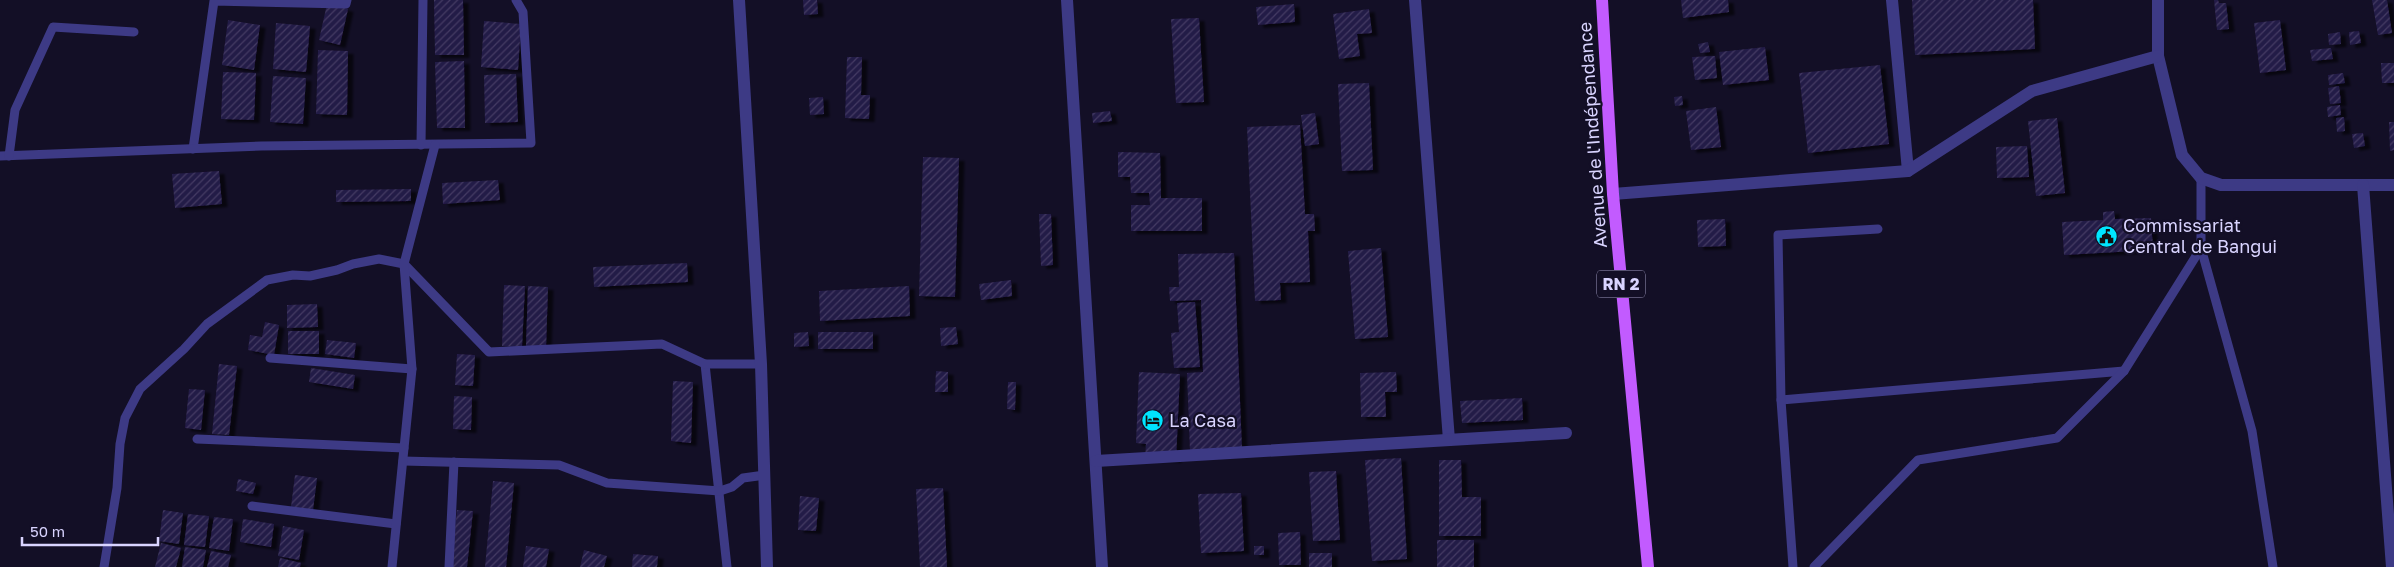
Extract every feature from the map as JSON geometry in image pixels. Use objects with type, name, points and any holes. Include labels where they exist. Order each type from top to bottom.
[{"type":"main road","name":"Avenue de l'Indépendance","points":[[1602,0],[1613,194],[1648,567]]},
{"type":"street","points":[[739,0],[761,364],[766,475],[767,567]]},
{"type":"street","points":[[1067,0],[1102,567]]},
{"type":"street","points":[[1415,0],[1448,440]]},
{"type":"street","points":[[1892,0],[1908,171]]},
{"type":"street","points":[[2158,0],[2158,56],[2182,155],[2201,178],[2221,186],[2394,185]]},
{"type":"street","points":[[1613,194],[1908,171],[2032,91],[2158,56]]},
{"type":"street","points":[[2363,185],[2392,567]]},
{"type":"street","points":[[1096,461],[1566,433]]},
{"type":"lane","points":[[193,149],[214,1],[346,4],[347,0]]},
{"type":"lane","points":[[421,145],[423,0]]},
{"type":"lane","points":[[134,32],[54,27],[15,110],[5,156],[193,149],[531,142],[523,12],[516,0]]},
{"type":"lane","points":[[392,567],[412,369],[404,264],[434,145]]},
{"type":"lane","points":[[2201,178],[2201,248],[2252,431],[2272,567]]},
{"type":"lane","points":[[1793,567],[1781,400],[1778,235],[1878,229]]},
{"type":"lane","points":[[1814,567],[1918,460],[2057,438],[2124,371],[2201,248]]},
{"type":"lane","points":[[104,567],[117,488],[123,428],[128,410],[140,389],[184,349],[207,324],[267,280],[293,275],[310,276],[379,259],[404,264],[489,352],[662,344],[705,364],[761,364]]},
{"type":"lane","points":[[270,358],[412,369]]},
{"type":"lane","points":[[705,364],[727,567]]},
{"type":"lane","points":[[1781,400],[2124,371]]},
{"type":"lane","points":[[197,438],[404,448]]},
{"type":"lane","points":[[403,461],[559,465],[607,483],[720,491],[732,487],[743,478],[766,475]]},
{"type":"lane","points":[[449,567],[454,462]]},
{"type":"lane","points":[[252,506],[396,524]]},
{"type":"building","points":[[434,0],[463,0],[464,55],[435,55]]},
{"type":"building","points":[[803,0],[817,0],[818,14],[804,15]]},
{"type":"building","points":[[1681,0],[1728,0],[1729,12],[1683,18]]},
{"type":"building","points":[[1912,0],[2033,0],[2035,49],[1915,55]]},
{"type":"building","points":[[2214,0],[2218,0],[2219,3],[2226,3],[2229,29],[2217,30]]},
{"type":"building","points":[[2372,0],[2387,0],[2392,33],[2378,35]]},
{"type":"building","points":[[327,4],[348,9],[340,45],[319,40]]},
{"type":"building","points":[[1294,4],[1295,22],[1258,25],[1256,7]]},
{"type":"building","points":[[1369,9],[1372,33],[1357,34],[1360,56],[1339,59],[1333,14]]},
{"type":"building","points":[[1199,18],[1204,102],[1176,103],[1171,19]]},
{"type":"building","points":[[228,20],[260,25],[254,70],[222,65]]},
{"type":"building","points":[[2280,20],[2286,70],[2260,73],[2254,23]]},
{"type":"building","points":[[484,21],[521,24],[518,70],[481,67]]},
{"type":"building","points":[[276,23],[310,26],[306,72],[273,69]]},
{"type":"building","points":[[2359,31],[2361,43],[2350,45],[2349,32]]},
{"type":"building","points":[[2340,32],[2341,44],[2329,45],[2328,34]]},
{"type":"building","points":[[1708,42],[1710,52],[1700,53],[1698,44]]},
{"type":"building","points":[[1765,47],[1769,80],[1723,85],[1719,52]]},
{"type":"building","points":[[2331,48],[2333,59],[2312,61],[2310,50]]},
{"type":"building","points":[[318,50],[348,51],[347,115],[316,114]]},
{"type":"building","points":[[1715,56],[1717,78],[1695,80],[1692,57]]},
{"type":"building","points":[[847,57],[862,57],[861,95],[870,95],[869,119],[845,118]]},
{"type":"building","points":[[464,61],[465,128],[437,128],[435,62]]},
{"type":"building","points":[[2381,63],[2394,63],[2394,83],[2382,83]]},
{"type":"building","points":[[1880,65],[1889,144],[1808,153],[1799,73]]},
{"type":"building","points":[[223,72],[256,73],[254,120],[221,119]]},
{"type":"building","points":[[2343,73],[2345,83],[2329,85],[2328,75]]},
{"type":"building","points":[[516,74],[518,122],[485,123],[484,75]]},
{"type":"building","points":[[273,76],[306,78],[303,124],[270,122]]},
{"type":"building","points":[[1369,83],[1373,170],[1342,171],[1338,84]]},
{"type":"building","points":[[2339,86],[2341,103],[2330,104],[2328,88]]},
{"type":"building","points":[[1682,96],[1683,105],[1675,106],[1674,97]]},
{"type":"building","points":[[823,97],[824,114],[810,115],[809,98]]},
{"type":"building","points":[[2340,105],[2341,115],[2328,117],[2327,107]]},
{"type":"building","points":[[1716,107],[1721,147],[1691,150],[1686,111]]},
{"type":"building","points":[[1110,111],[1112,121],[1093,123],[1092,113]]},
{"type":"building","points":[[1315,113],[1319,144],[1305,146],[1301,115]]},
{"type":"building","points":[[2344,117],[2345,131],[2337,132],[2336,118]]},
{"type":"building","points":[[2057,118],[2065,193],[2036,196],[2028,121]]},
{"type":"building","points":[[2389,122],[2394,122],[2394,150],[2390,151]]},
{"type":"building","points":[[1300,125],[1305,214],[1314,214],[1315,231],[1308,231],[1310,282],[1280,283],[1281,300],[1255,301],[1247,127]]},
{"type":"building","points":[[2363,133],[2365,146],[2354,148],[2352,134]]},
{"type":"building","points":[[2027,146],[2029,177],[1997,178],[1996,147]]},
{"type":"building","points":[[1118,152],[1160,153],[1161,198],[1202,198],[1202,231],[1131,231],[1131,205],[1150,205],[1149,193],[1131,193],[1130,177],[1118,177]]},
{"type":"building","points":[[923,157],[959,158],[955,297],[919,296]]},
{"type":"building","points":[[219,171],[222,204],[175,208],[172,174]]},
{"type":"building","points":[[498,180],[500,200],[443,204],[442,183]]},
{"type":"building","points":[[411,189],[411,201],[336,202],[336,190]]},
{"type":"building","name":"Commissariat Central de Bangui","points":[[2114,211],[2115,219],[2151,218],[2153,250],[2064,255],[2062,222],[2103,220],[2103,212]]},
{"type":"building","points":[[1039,214],[1051,214],[1053,265],[1041,266]]},
{"type":"building","points":[[1725,219],[1726,246],[1698,247],[1697,220]]},
{"type":"building","points":[[1381,248],[1388,337],[1355,339],[1348,251]]},
{"type":"building","points":[[1234,253],[1242,450],[1190,452],[1187,373],[1203,372],[1201,300],[1170,301],[1169,287],[1179,287],[1178,254]]},
{"type":"building","points":[[687,263],[688,282],[594,287],[593,267]]},
{"type":"building","points":[[1011,280],[1012,296],[981,300],[979,284]]},
{"type":"building","points":[[504,285],[525,286],[522,347],[502,346]]},
{"type":"building","points":[[528,286],[548,287],[546,348],[526,346]]},
{"type":"building","points":[[909,286],[910,316],[820,321],[819,291]]},
{"type":"building","points":[[1195,302],[1200,367],[1174,368],[1171,333],[1179,332],[1177,303]]},
{"type":"building","points":[[317,304],[318,327],[287,328],[287,305]]},
{"type":"building","points":[[265,322],[279,325],[274,355],[248,350],[250,335],[262,337]]},
{"type":"building","points":[[956,327],[958,344],[941,346],[940,328]]},
{"type":"building","points":[[288,331],[319,331],[319,354],[288,354]]},
{"type":"building","points":[[808,332],[809,346],[794,347],[794,333]]},
{"type":"building","points":[[818,332],[873,332],[873,349],[818,349]]},
{"type":"building","points":[[327,340],[356,343],[354,358],[325,354]]},
{"type":"building","points":[[457,354],[475,355],[473,386],[455,385]]},
{"type":"building","points":[[219,364],[237,366],[229,435],[212,434]]},
{"type":"building","points":[[311,368],[355,375],[353,389],[309,382]]},
{"type":"building","points":[[936,371],[948,372],[948,392],[935,392]]},
{"type":"building","points":[[1139,372],[1180,374],[1176,460],[1145,458],[1146,444],[1136,443]]},
{"type":"building","points":[[1396,372],[1397,392],[1385,392],[1386,417],[1361,417],[1360,373]]},
{"type":"building","points":[[673,381],[693,382],[691,443],[671,441]]},
{"type":"building","points":[[1008,382],[1016,382],[1015,410],[1007,409]]},
{"type":"building","points":[[189,389],[205,390],[201,430],[185,428]]},
{"type":"building","points":[[454,396],[472,397],[471,430],[453,429]]},
{"type":"building","points":[[1522,398],[1523,420],[1462,423],[1460,401]]},
{"type":"building","points":[[1401,458],[1407,559],[1372,561],[1365,460]]},
{"type":"building","points":[[1439,460],[1461,460],[1462,497],[1481,497],[1481,536],[1439,536]]},
{"type":"building","points":[[1336,471],[1340,540],[1313,541],[1309,472]]},
{"type":"building","points":[[295,475],[317,478],[313,510],[291,507]]},
{"type":"building","points":[[238,479],[256,483],[253,494],[236,491]]},
{"type":"building","points":[[493,481],[514,483],[506,567],[485,567]]},
{"type":"building","points":[[943,488],[947,567],[920,567],[916,489]]},
{"type":"building","points":[[1241,493],[1244,551],[1201,553],[1198,494]]},
{"type":"building","points":[[800,496],[819,498],[816,531],[798,530]]},
{"type":"building","points":[[163,510],[183,513],[179,544],[159,541]]},
{"type":"building","points":[[457,510],[473,511],[467,567],[451,567]]},
{"type":"building","points":[[188,514],[209,516],[205,547],[184,545]]},
{"type":"building","points":[[214,517],[233,519],[229,551],[209,548]]},
{"type":"building","points":[[243,519],[274,524],[271,547],[240,542]]},
{"type":"building","points":[[283,526],[304,530],[299,560],[278,556]]},
{"type":"building","points":[[1300,532],[1301,565],[1279,565],[1278,533]]},
{"type":"building","points":[[1437,540],[1474,540],[1474,567],[1437,567]]},
{"type":"building","points":[[161,543],[181,548],[176,567],[155,567]]},
{"type":"building","points":[[526,546],[549,549],[546,567],[523,567]]},
{"type":"building","points":[[1254,546],[1264,546],[1264,555],[1254,555]]},
{"type":"building","points":[[185,547],[206,550],[203,567],[182,567]]},
{"type":"building","points":[[584,550],[607,556],[604,567],[580,567]]},
{"type":"building","points":[[211,551],[231,555],[228,567],[207,567]]},
{"type":"building","points":[[1309,553],[1332,553],[1332,567],[1309,567]]},
{"type":"building","points":[[633,554],[658,556],[657,567],[632,567]]},
{"type":"building","points":[[280,558],[301,563],[300,567],[278,567]]},
{"type":"place","name":"Commissariat Central de Bangui","points":[[2107,236]]},
{"type":"place","name":"La Casa","points":[[1153,421]]}]
